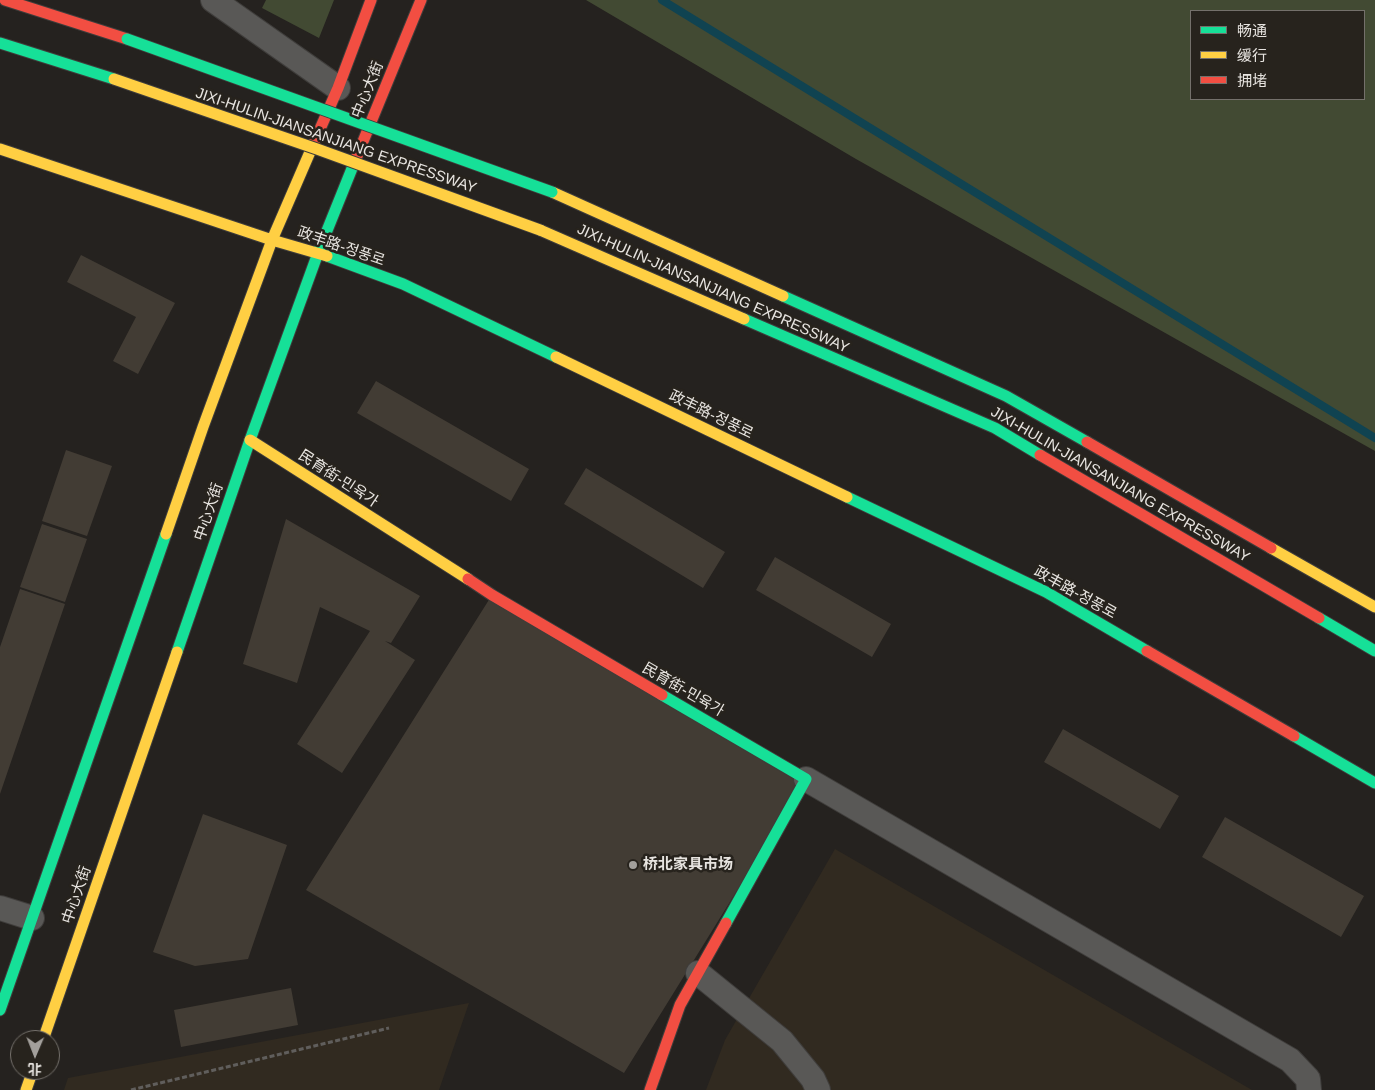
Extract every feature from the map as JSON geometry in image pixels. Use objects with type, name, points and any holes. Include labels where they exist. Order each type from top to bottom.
[{"type":"main road","name":"JIXI-HULIN-JIANSANJIANG EXPRESSWAY","points":[[4,0],[127,39],[552,192],[1006,396],[1375,607]]},
{"type":"main road","name":"中心大街","points":[[0,1010],[203,427],[272,240],[338,88],[371,0]]},
{"type":"main road","name":"中心大街","points":[[46,1030],[250,440],[318,253],[420,0]]},
{"type":"main road","name":"JIXI-HULIN-JIANSANJIANG EXPRESSWAY","points":[[0,43],[317,149],[540,230],[994,428],[1375,651]]},
{"type":"main road","name":"政丰路-정풍로","points":[[0,149],[272,240],[318,253],[403,284],[1046,592],[1375,783]]},
{"type":"main road","name":"民育街-민육가","points":[[250,440],[492,595],[806,779]]},
{"type":"main road","points":[[650,1090],[680,1005],[806,779]]},
{"type":"street","points":[[213,0],[338,88]]},
{"type":"street","points":[[806,779],[1290,1060],[1308,1079],[1309,1090]]},
{"type":"street","points":[[0,908],[32,918]]},
{"type":"street","points":[[698,973],[782,1041],[813,1079],[818,1090]]},
{"type":"path","points":[[131,1090],[389,1028]]},
{"type":"shaded area","points":[[835,849],[1252,1090],[706,1090],[725,1040]]},
{"type":"shaded area","points":[[469,1003],[439,1090],[64,1090],[68,1078]]},
{"type":"green space","points":[[266,0],[334,0],[319,38],[262,8]]},
{"type":"green space","points":[[586,0],[1375,0],[1375,451],[856,159]]},
{"type":"building","points":[[81,255],[175,303],[138,374],[113,361],[136,317],[67,282]]},
{"type":"building","points":[[376,381],[529,469],[511,501],[357,413]]},
{"type":"building","points":[[66,450],[112,466],[87,536],[42,521]]},
{"type":"building","points":[[586,468],[725,552],[703,588],[564,504]]},
{"type":"building","points":[[286,519],[420,596],[391,643],[385,641],[415,660],[342,773],[297,744],[370,631],[320,607],[297,683],[243,664]]},
{"type":"building","points":[[42,524],[87,539],[65,602],[20,587]]},
{"type":"building","points":[[775,557],[891,624],[872,657],[756,590]]},
{"type":"building","points":[[20,589],[65,604],[0,794],[0,647]]},
{"type":"building","points":[[492,595],[806,779],[624,1073],[306,890]]},
{"type":"building","points":[[1063,729],[1179,796],[1160,829],[1044,762]]},
{"type":"building","points":[[203,814],[287,845],[248,959],[195,966],[153,952]]},
{"type":"building","points":[[1225,817],[1364,896],[1341,937],[1202,857]]},
{"type":"building","points":[[291,988],[298,1025],[181,1047],[174,1010]]},
{"type":"waterway","points":[[662,0],[1375,438]]},
{"type":"traffic: fast","points":[[127,39],[552,192]]},
{"type":"traffic: fast","points":[[0,43],[114,79]]},
{"type":"traffic: fast","points":[[177,652],[250,440],[318,253],[355,161]]},
{"type":"traffic: fast","points":[[327,256],[403,284],[556,357]]},
{"type":"traffic: fast","points":[[783,296],[1006,396],[1087,442]]},
{"type":"traffic: fast","points":[[744,319],[995,428],[1040,455]]},
{"type":"traffic: fast","points":[[847,497],[1046,592],[1147,651]]},
{"type":"traffic: fast","points":[[0,1010],[166,534]]},
{"type":"traffic: fast","points":[[1319,618],[1375,651]]},
{"type":"traffic: fast","points":[[662,695],[806,779],[726,923]]},
{"type":"traffic: fast","points":[[1294,736],[1375,783]]},
{"type":"traffic: slow","points":[[114,79],[317,149],[540,230]]},
{"type":"traffic: slow","points":[[166,534],[272,240],[313,145]]},
{"type":"traffic: slow","points":[[0,149],[272,240],[327,256]]},
{"type":"traffic: slow","points":[[552,192],[783,296]]},
{"type":"traffic: slow","points":[[540,230],[744,319]]},
{"type":"traffic: slow","points":[[556,357],[847,497]]},
{"type":"traffic: slow","points":[[250,440],[468,579]]},
{"type":"traffic: slow","points":[[1271,548],[1375,607]]},
{"type":"traffic: slow","points":[[46,1030],[177,652]]},
{"type":"traffic: slow","points":[[26,1090],[30,1080]]},
{"type":"traffic: jam","points":[[5,0],[127,39]]},
{"type":"traffic: jam","points":[[313,145],[338,88],[371,0]]},
{"type":"traffic: jam","points":[[355,161],[421,0]]},
{"type":"traffic: jam","points":[[1087,442],[1271,548]]},
{"type":"traffic: jam","points":[[1040,455],[1319,618]]},
{"type":"traffic: jam","points":[[468,579],[662,695]]},
{"type":"traffic: jam","points":[[1147,651],[1294,736]]},
{"type":"traffic: jam","points":[[650,1090],[680,1005],[726,923]]},
{"type":"place","name":"桥北家具市场","points":[[633,865]]}]
